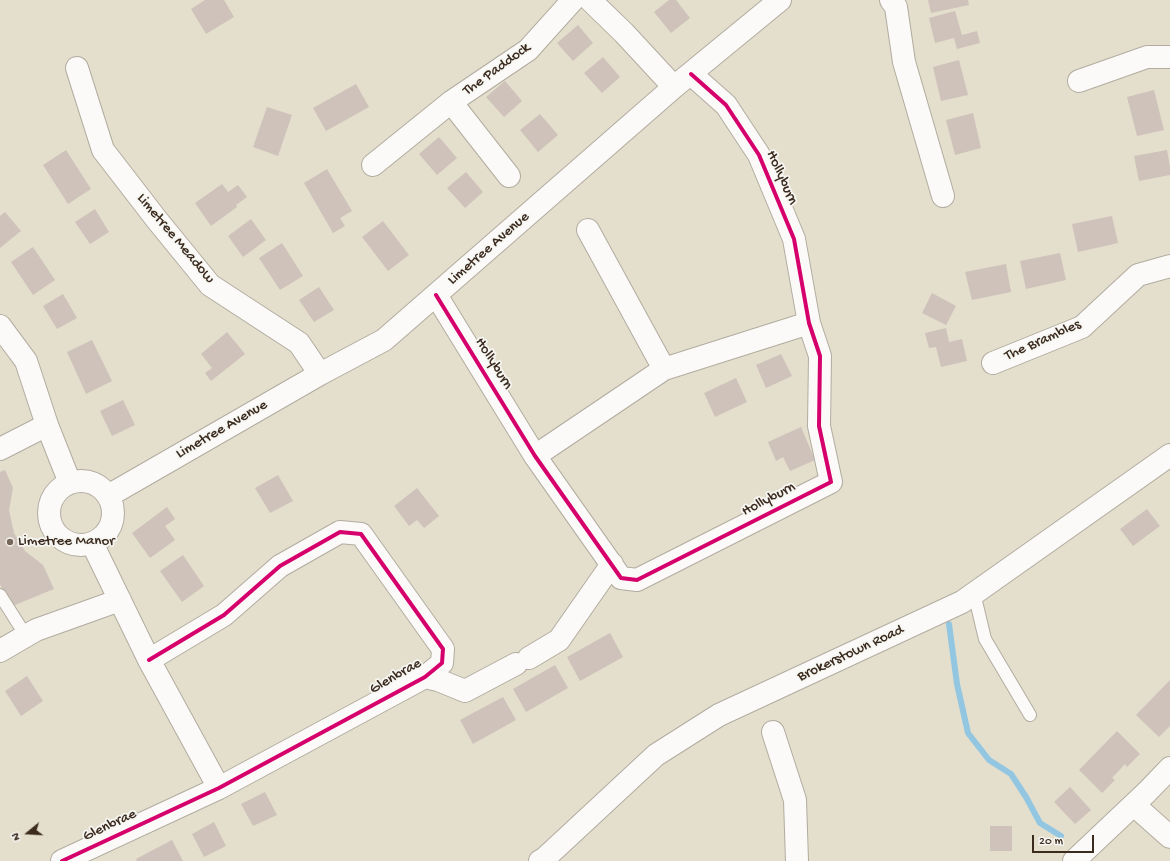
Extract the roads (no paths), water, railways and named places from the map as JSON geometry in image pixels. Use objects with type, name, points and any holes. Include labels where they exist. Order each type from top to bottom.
[{"type":"street","name":"The Paddock","points":[[374,165],[451,102],[528,50],[573,0]]},
{"type":"street","points":[[590,0],[624,33],[674,88]]},
{"type":"street","name":"Limetree Avenue","points":[[108,496],[320,374],[384,340],[674,88],[780,0]]},
{"type":"street","points":[[891,0],[896,7],[904,62],[943,196]]},
{"type":"street","points":[[1079,81],[1147,57],[1170,56]]},
{"type":"street","name":"Limetree Meadow","points":[[76,68],[103,150],[157,220],[210,285],[299,343],[320,374]]},
{"type":"street","name":"Hollyburn","points":[[436,295],[535,456],[621,578],[637,580],[831,482],[818,426],[820,356],[809,323],[794,239],[759,155],[726,105],[691,74]]},
{"type":"street","name":"The Paddock","points":[[451,102],[509,176]]},
{"type":"street","points":[[588,230],[664,369]]},
{"type":"street","name":"The Brambles","points":[[993,363],[1082,327],[1138,275],[1170,266]]},
{"type":"street","points":[[535,456],[664,369],[809,323]]},
{"type":"street","points":[[0,326],[26,362],[47,425],[70,483]]},
{"type":"street","points":[[0,450],[47,425]]},
{"type":"street","name":"Brokerstown Road","points":[[540,861],[544,859],[656,755],[713,719],[962,602],[1170,455]]},
{"type":"street","points":[[81,481],[92,483],[101,488],[108,496],[112,505],[113,514],[107,532],[101,538],[92,543],[82,545],[72,544],[63,540],[56,533],[51,524],[49,514],[50,504],[58,491],[70,483],[81,481]]},
{"type":"street","name":"Glenbrae","points":[[62,861],[219,788],[425,677],[442,663],[443,649],[361,534],[340,532],[280,566],[224,615],[149,660]]},
{"type":"street","points":[[92,543],[149,660],[219,788]]},
{"type":"street","name":"Glenbrae","points":[[425,677],[438,680],[465,691],[523,661],[559,640],[612,564]]},
{"type":"street","points":[[0,651],[36,630],[120,600]]},
{"type":"street","points":[[773,732],[795,800],[797,861]]},
{"type":"street","points":[[1074,861],[1134,805],[1170,768]]},
{"type":"street","points":[[1134,805],[1170,837]]},
{"type":"lane","points":[[974,593],[985,639],[1030,715]]},
{"type":"lane","points":[[0,595],[26,636]]},
{"type":"waterway","points":[[949,624],[957,684],[968,733],[989,760],[1011,774],[1040,823],[1061,836]]},
{"type":"place","name":"Limetree Manor","points":[[10,542]]}]
